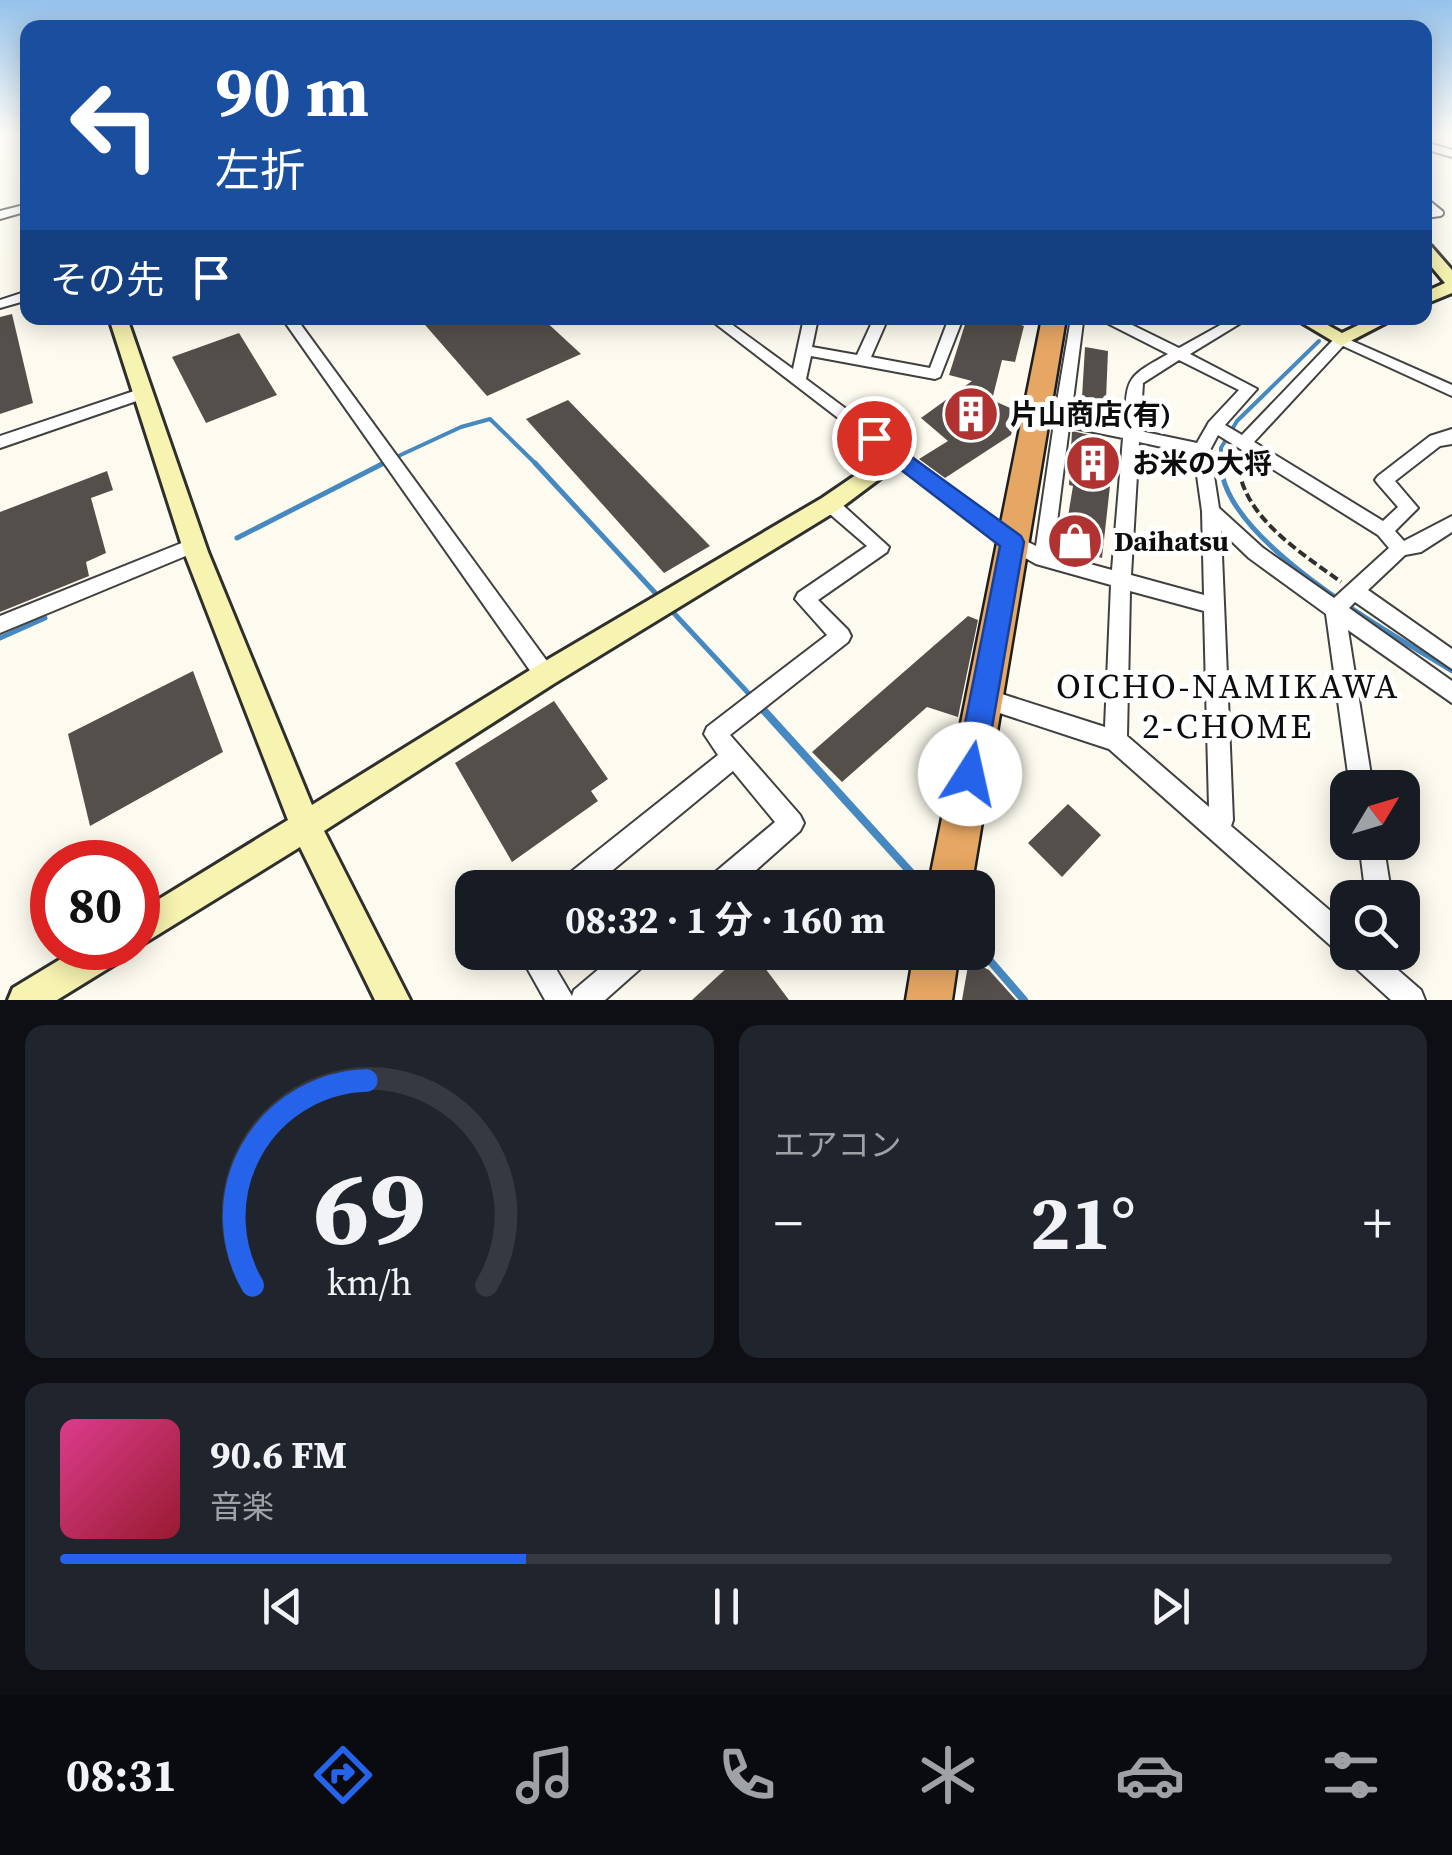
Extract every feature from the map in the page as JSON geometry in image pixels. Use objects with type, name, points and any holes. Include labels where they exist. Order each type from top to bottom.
[{"type":"highway","points":[[952,870],[1012,542],[1048,416],[1054,325]]},
{"type":"highway","points":[[929,1000],[935,970]]},
{"type":"street","points":[[1432,258],[1452,283]]},
{"type":"street","points":[[120,325],[194,545],[306,828],[393,1000]]},
{"type":"street","points":[[294,325],[544,675]]},
{"type":"street","points":[[724,325],[1012,542],[1043,560],[1214,606]]},
{"type":"street","points":[[798,382],[810,325]]},
{"type":"street","points":[[862,360],[879,325]]},
{"type":"street","points":[[805,350],[936,374],[954,325]]},
{"type":"street","points":[[1043,560],[1048,416],[1075,325]]},
{"type":"street","points":[[1122,325],[1249,389],[1215,426],[1202,450],[1211,511],[1221,820],[1214,827]]},
{"type":"street","points":[[1116,742],[1121,581],[1135,383],[1176,353],[1229,325]]},
{"type":"street","points":[[1314,325],[1452,390]]},
{"type":"street","points":[[1245,442],[1340,340],[1371,325]]},
{"type":"street","points":[[0,442],[143,392]]},
{"type":"street","points":[[1048,416],[1202,450]]},
{"type":"street","points":[[1215,426],[1384,530],[1400,550]]},
{"type":"street","points":[[1384,530],[1409,508],[1384,480],[1436,440],[1452,435]]},
{"type":"street","points":[[160,918],[544,675],[830,504],[899,456]]},
{"type":"street","points":[[737,870],[792,823],[715,734],[841,636],[805,599],[880,546],[830,504]]},
{"type":"street","points":[[1211,511],[1256,553],[1452,693]]},
{"type":"street","points":[[1335,609],[1400,550],[1414,547],[1452,523]]},
{"type":"street","points":[[0,625],[194,545]]},
{"type":"street","points":[[1354,591],[1452,660]]},
{"type":"street","points":[[1335,609],[1359,770]]},
{"type":"street","points":[[983,698],[1116,742],[1330,928]]},
{"type":"street","points":[[593,870],[734,756]]},
{"type":"street","points":[[25,1000],[74,970]]},
{"type":"street","points":[[542,970],[560,1000]]},
{"type":"street","points":[[584,1000],[619,970]]},
{"type":"street","points":[[1389,970],[1411,1000]]},
{"type":"path","points":[[1245,442],[1238,456],[1238,480],[1252,502],[1312,561],[1354,591]]},
{"type":"building","points":[[12,314],[33,403],[0,414],[0,317]]},
{"type":"building","points":[[425,325],[550,325],[581,354],[487,396]]},
{"type":"building","points":[[965,325],[1024,326],[1015,362],[1002,360],[992,400],[1017,411],[1011,435],[945,478],[919,459],[948,441],[921,418],[972,381],[949,375]]},
{"type":"building","points":[[239,333],[277,395],[206,423],[172,357]]},
{"type":"building","points":[[1085,347],[1108,351],[1106,399],[1122,402],[1121,422],[1081,414]]},
{"type":"building","points":[[568,400],[710,546],[664,573],[526,419]]},
{"type":"building","points":[[1072,431],[1107,439],[1106,458],[1117,460],[1115,478],[1111,477],[1102,558],[1063,547],[1073,486],[1069,485]]},
{"type":"building","points":[[107,471],[113,490],[91,498],[106,553],[86,562],[89,576],[0,612],[0,512]]},
{"type":"building","points":[[968,616],[978,620],[958,717],[927,707],[842,782],[812,752]]},
{"type":"building","points":[[193,671],[223,752],[90,826],[68,734]]},
{"type":"building","points":[[554,701],[608,779],[591,791],[598,801],[512,862],[455,763]]},
{"type":"building","points":[[1068,804],[1101,835],[1062,877],[1028,843]]},
{"type":"building","points":[[724,970],[766,970],[789,1000],[692,1000]]},
{"type":"building","points":[[967,970],[989,970],[1016,1000],[962,1000]]},
{"type":"waterway","points":[[1221,463],[1221,448],[1237,421],[1319,341]]},
{"type":"waterway","points":[[379,465],[461,427],[490,419],[535,463]]},
{"type":"waterway","points":[[237,538],[384,463]]},
{"type":"waterway","points":[[535,463],[659,597]]},
{"type":"waterway","points":[[1221,463],[1228,492],[1249,523],[1278,553],[1352,609],[1452,671]]},
{"type":"waterway","points":[[670,609],[751,696]]},
{"type":"waterway","points":[[0,638],[45,618]]},
{"type":"waterway","points":[[758,704],[909,870]]},
{"type":"waterway","points":[[995,967],[1024,1000]]},
{"type":"place","name":"片山商店(有)","points":[[971,414]]},
{"type":"place","name":"お米の大将","points":[[1093,463]]},
{"type":"place","name":"Daihatsu","points":[[1075,541]]},
{"type":"district","name":"OICHO-NAMIKAWA 2-CHOME","points":[[1228,706]]},
{"type":"route","points":[[874,438],[1012,542],[970,774]]}]
